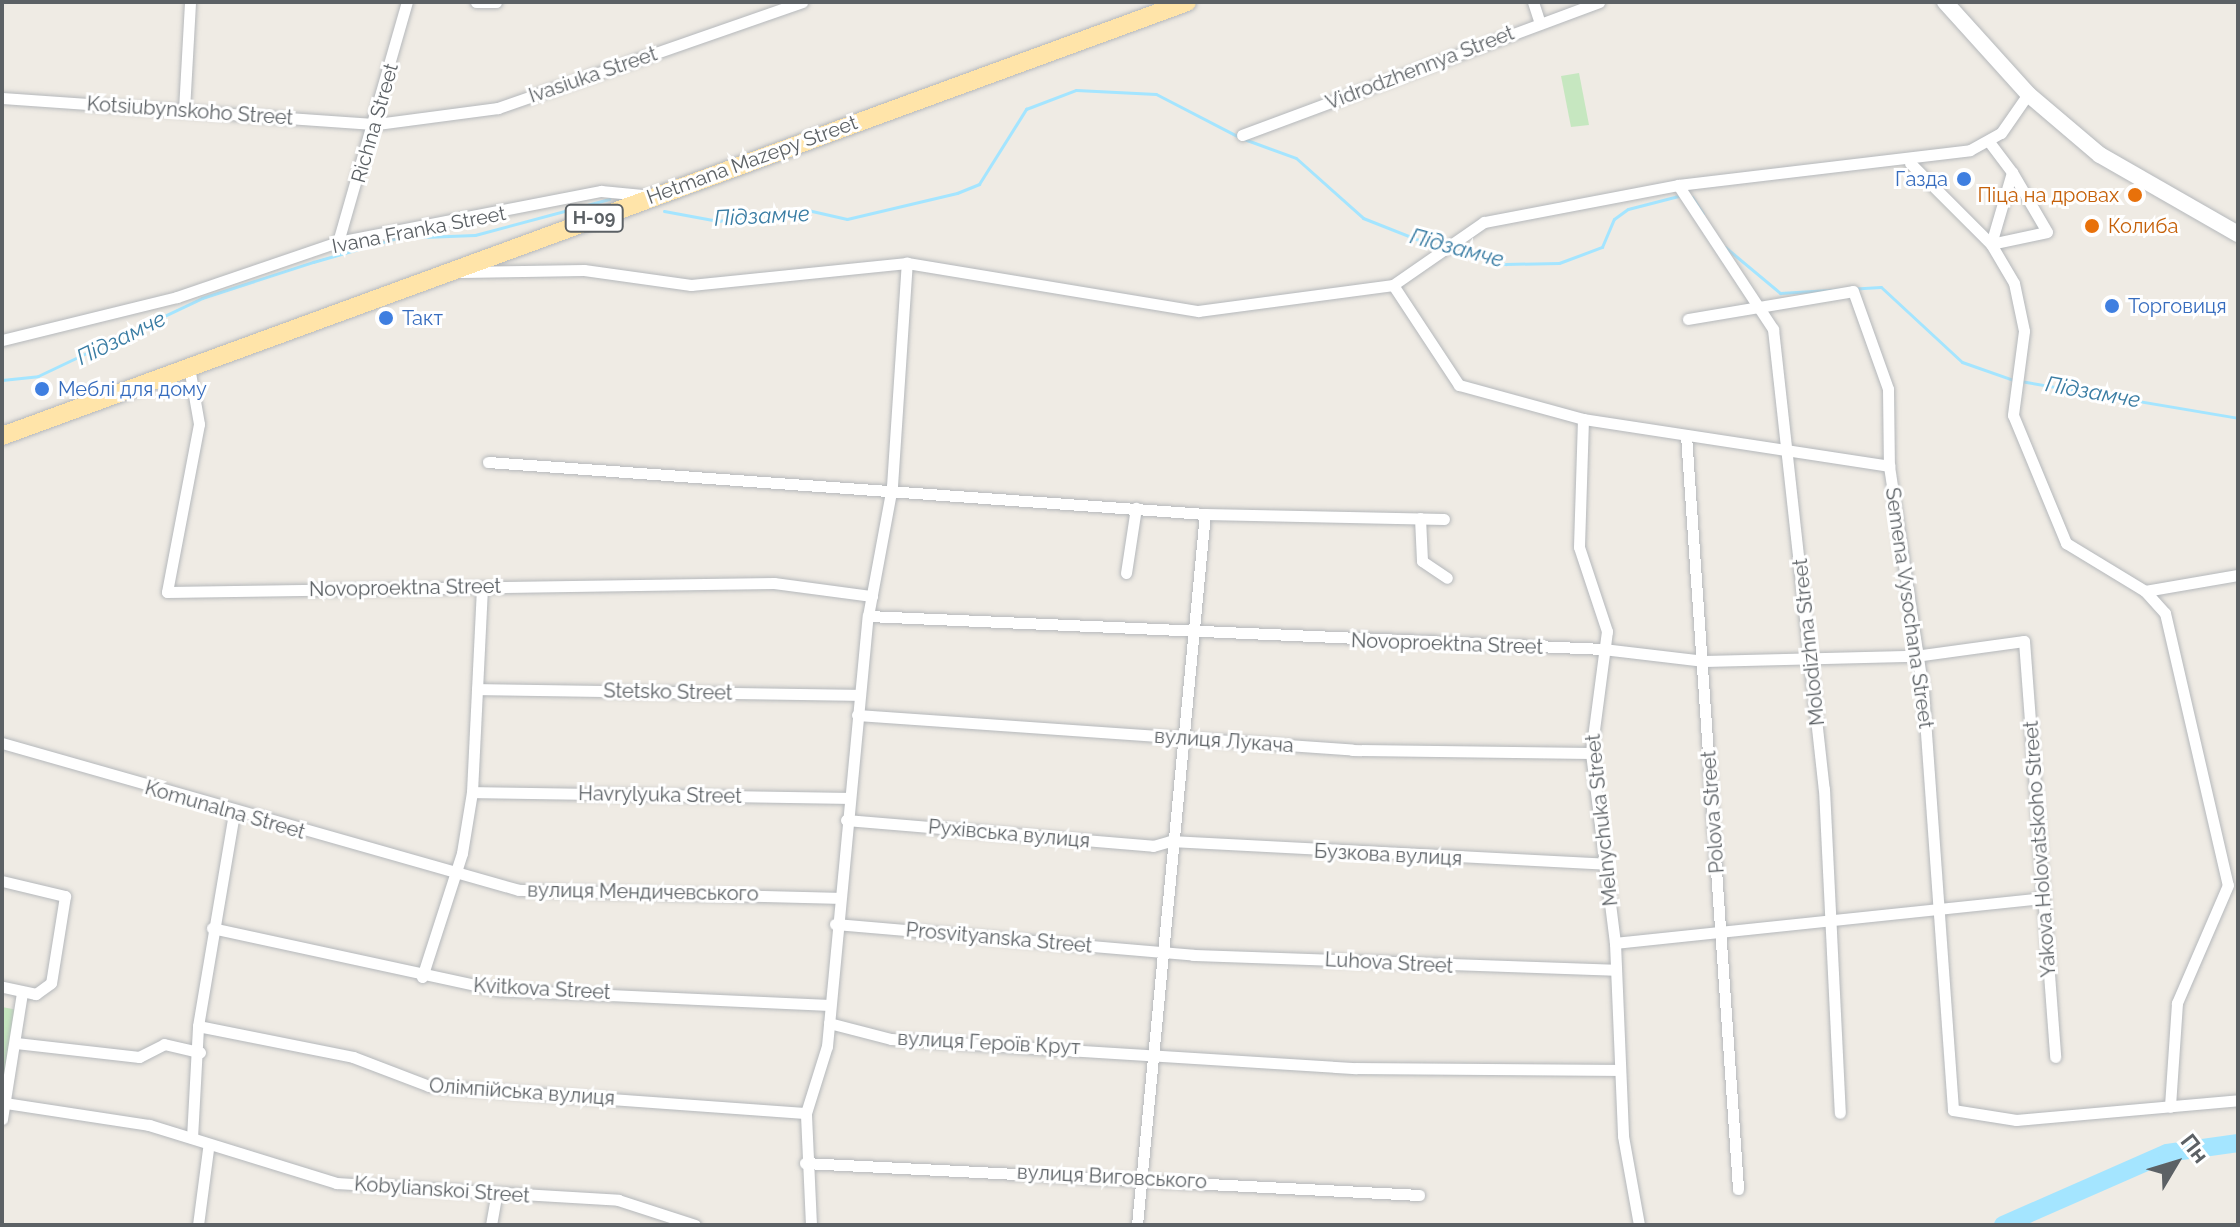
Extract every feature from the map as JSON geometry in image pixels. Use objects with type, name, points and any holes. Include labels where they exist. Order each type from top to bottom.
[{"type":"main road","name":"Hetmana Mazepy Street","points":[[2,436],[1187,2]]},
{"type":"main road","points":[[1945,2],[2028,94],[2100,155],[2238,234]]},
{"type":"street","points":[[184,110],[190,2]]},
{"type":"street","name":"Richna Street","points":[[338,242],[377,124],[407,2]]},
{"type":"street","points":[[476,2],[496,2]]},
{"type":"street","name":"Ivasiuka Street","points":[[377,124],[498,108],[802,2]]},
{"type":"street","points":[[1533,2],[1540,23]]},
{"type":"street","name":"Vidrodzhennya Street","points":[[1242,135],[1599,2]]},
{"type":"street","points":[[445,272],[584,270],[691,285],[907,263],[1198,311],[1393,285],[1438,258],[1454,241],[1484,222],[1680,192],[1910,163],[1990,143],[2028,94]]},
{"type":"street","name":"Kotsiubynskoho Street","points":[[2,98],[377,124]]},
{"type":"street","points":[[1990,143],[2012,172],[2047,232],[1991,244]]},
{"type":"street","points":[[1910,163],[1991,244],[2021,310],[2015,386],[2019,440],[2052,523],[2081,554],[2145,591],[2165,613],[2228,885],[2177,1003],[2170,1107],[2238,1100]]},
{"type":"street","points":[[1991,244],[2012,172]]},
{"type":"street","name":"Ivana Franka Street","points":[[2,340],[177,297],[338,242],[601,191],[654,196]]},
{"type":"street","name":"Molodizhna Street","points":[[1680,192],[1773,329],[1812,659],[1832,920],[1840,1113]]},
{"type":"street","points":[[811,1225],[805,1163],[806,1113],[829,1023],[847,798],[868,616],[892,486],[907,263]]},
{"type":"street","name":"Semena Vysochana Street","points":[[1393,285],[1459,385],[1583,419],[1889,466],[1915,656],[1953,1110],[2016,1120],[2170,1107]]},
{"type":"street","points":[[1688,319],[1853,291],[1888,389],[1889,466]]},
{"type":"street","name":"Novoproektna Street","points":[[189,367],[199,424],[167,592],[774,583],[872,596]]},
{"type":"street","name":"Melnychuka Street","points":[[1583,419],[1579,547],[1607,631],[1591,753],[1615,943],[1620,1070],[1639,1225]]},
{"type":"street","name":"Polova Street","points":[[1686,435],[1704,661],[1738,1189]]},
{"type":"street","points":[[488,462],[892,486],[1205,514],[1444,519]]},
{"type":"street","points":[[1126,573],[1136,508]]},
{"type":"street","points":[[1137,1225],[1180,738],[1205,514]]},
{"type":"street","points":[[1420,518],[1422,561],[1447,578]]},
{"type":"street","points":[[2145,591],[2238,575]]},
{"type":"street","points":[[422,977],[451,870],[462,853],[472,792],[482,587]]},
{"type":"street","name":"Novoproektna Street","points":[[868,616],[1191,634],[1603,649],[1704,661],[1915,656],[2024,641]]},
{"type":"street","name":"Yakova Holovatskoho Street","points":[[2024,641],[2055,1057]]},
{"type":"street","name":"Stetsko Street","points":[[477,689],[860,695]]},
{"type":"street","name":"вулиця Лукача","points":[[857,715],[1352,750],[1591,753]]},
{"type":"street","name":"Komunalna Street","points":[[2,743],[234,814],[451,870]]},
{"type":"street","name":"Havrylyuka Street","points":[[472,792],[847,798]]},
{"type":"street","points":[[5,1103],[192,1138],[200,1052],[198,1026],[212,928],[234,814]]},
{"type":"street","name":"Рухівська вулиця","points":[[846,820],[1153,846],[1171,841]]},
{"type":"street","name":"Бузкова вулиця","points":[[1171,841],[1605,864]]},
{"type":"street","name":"вулиця Мендичевського","points":[[451,870],[544,892],[838,898]]},
{"type":"street","points":[[2,881],[65,896],[51,983],[36,994],[2,987]]},
{"type":"street","points":[[1615,943],[1721,929],[2044,898]]},
{"type":"street","name":"Prosvityanska Street","points":[[835,924],[1162,952]]},
{"type":"street","name":"Kvitkova Street","points":[[212,928],[422,977],[499,990],[830,1005]]},
{"type":"street","name":"Luhova Street","points":[[1162,952],[1616,970]]},
{"type":"street","points":[[2,1119],[22,993]]},
{"type":"street","name":"вулиця Героїв Крут","points":[[829,1023],[891,1039],[1153,1052],[1398,1070],[1620,1070]]},
{"type":"street","name":"Олімпійська вулиця","points":[[198,1026],[338,1053],[429,1086],[806,1113]]},
{"type":"street","points":[[16,1043],[139,1057],[164,1044],[200,1052]]},
{"type":"street","name":"Kobylianskoi Street","points":[[192,1138],[208,1149],[336,1183],[496,1197],[618,1200],[695,1225]]},
{"type":"street","points":[[198,1225],[208,1149]]},
{"type":"street","name":"вулиця Виговського","points":[[805,1163],[1419,1195]]},
{"type":"street","points":[[491,1225],[496,1197]]},
{"type":"green space","points":[[1579,73],[1589,125],[1571,127],[1561,76]]},
{"type":"green space","points":[[2,1007],[23,1011],[2,1109]]},
{"type":"waterway","name":"Підзамче","points":[[664,211],[718,221],[803,209],[847,219],[957,193],[979,184],[1026,109],[1076,90],[1156,94],[1237,136]]},
{"type":"waterway","name":"Підзамче","points":[[1244,139],[1296,158],[1363,218],[1439,248]]},
{"type":"waterway","name":"Підзамче","points":[[1450,251],[1505,264],[1559,263],[1602,247],[1614,219],[1628,209],[1682,195]]},
{"type":"waterway","name":"Підзамче","points":[[1692,197],[1703,214]]},
{"type":"waterway","name":"Підзамче","points":[[2,380],[38,376],[202,298],[313,262],[397,238],[475,235],[609,199]]},
{"type":"waterway","name":"Підзамче","points":[[1725,247],[1780,293],[1881,287],[1962,362],[2013,380]]},
{"type":"waterway","name":"Підзамче","points":[[2020,381],[2238,418]]},
{"type":"waterway","points":[[2003,1225],[2167,1153],[2238,1143]]},
{"type":"place","name":"Газда","points":[[1964,179]]},
{"type":"place","name":"Піца на дровах","points":[[2135,195]]},
{"type":"place","name":"Колиба","points":[[2092,226]]},
{"type":"place","name":"Торговиця","points":[[2112,306]]},
{"type":"place","name":"Такт","points":[[386,318]]},
{"type":"place","name":"Меблі для дому","points":[[42,389]]}]
